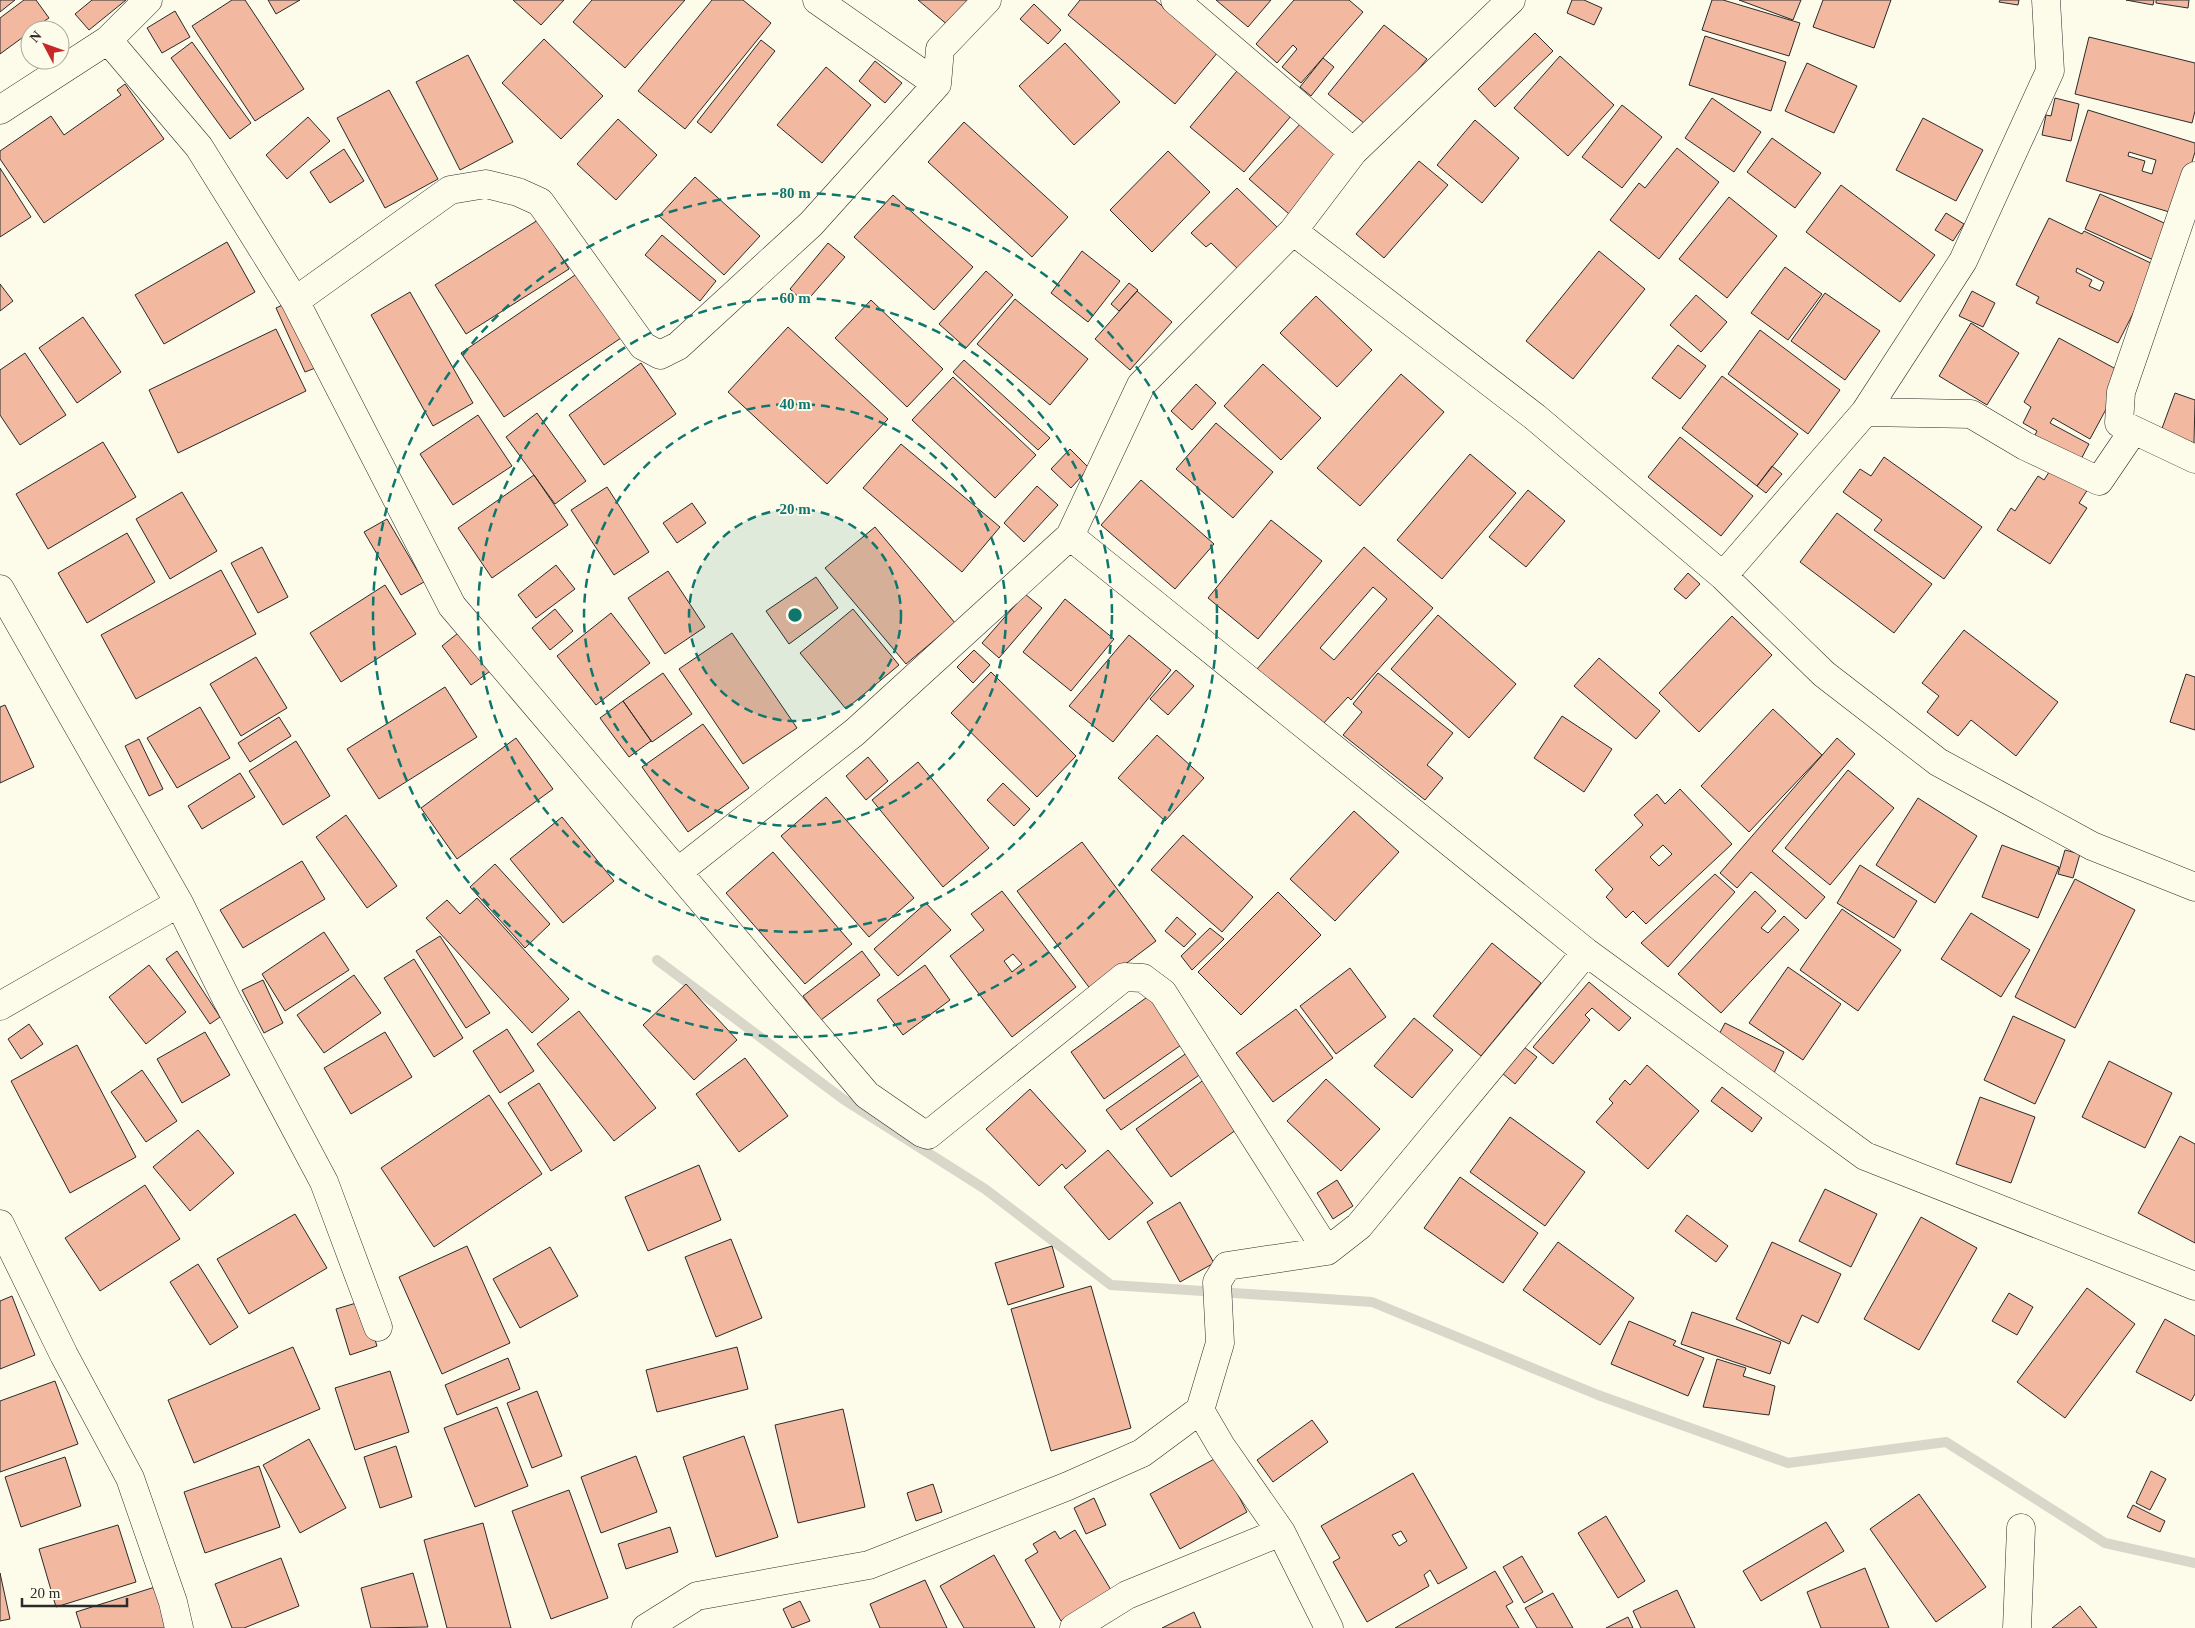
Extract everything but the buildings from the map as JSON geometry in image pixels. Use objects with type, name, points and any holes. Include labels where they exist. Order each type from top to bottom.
[{"type":"street","points":[[0,110],[108,40],[148,0]]},
{"type":"street","points":[[817,0],[937,84]]},
{"type":"street","points":[[295,301],[450,190],[486,184],[518,192],[540,202],[643,346],[660,355],[678,346],[811,224],[937,84],[940,49],[987,0]]},
{"type":"street","points":[[1175,0],[1353,152]]},
{"type":"street","points":[[679,871],[855,732],[1070,536],[1141,385],[1294,232],[1353,152],[1511,0]]},
{"type":"street","points":[[1723,576],[1865,412],[1963,261],[2050,71],[2046,0]]},
{"type":"street","points":[[108,40],[199,148],[295,301],[452,606],[679,871],[867,1096],[922,1134],[928,1135],[1124,977],[1142,978],[1164,993],[1327,1251]]},
{"type":"street","points":[[2195,176],[2188,220],[2121,392],[2119,423],[2195,459]]},
{"type":"street","points":[[1294,232],[1535,416],[1723,576],[1824,674],[1938,762],[2092,846],[2195,887]]},
{"type":"street","points":[[1865,412],[1971,414],[2026,446],[2099,480],[2133,431]]},
{"type":"street","points":[[1070,536],[1586,952],[1865,1156],[2195,1286]]},
{"type":"street","points":[[0,589],[178,903],[226,998],[324,1182],[378,1327]]},
{"type":"street","points":[[0,1006],[178,903]]},
{"type":"street","points":[[646,1628],[697,1596],[869,1564],[1068,1486],[1142,1453],[1200,1410],[1220,1343],[1217,1282],[1227,1266],[1327,1251],[1359,1226],[1586,952]]},
{"type":"street","points":[[0,1224],[64,1355],[130,1478],[174,1602],[179,1628]]},
{"type":"street","points":[[1200,1410],[1221,1446],[1281,1532],[1329,1628]]},
{"type":"street","points":[[2017,1628],[2021,1528]]},
{"type":"street","points":[[1074,1628],[1127,1595],[1281,1532]]},
{"type":"waterway","points":[[657,960],[843,1099],[985,1189],[1111,1285],[1372,1302],[1598,1395],[1788,1463],[1946,1442],[2105,1543],[2195,1563]]}]
